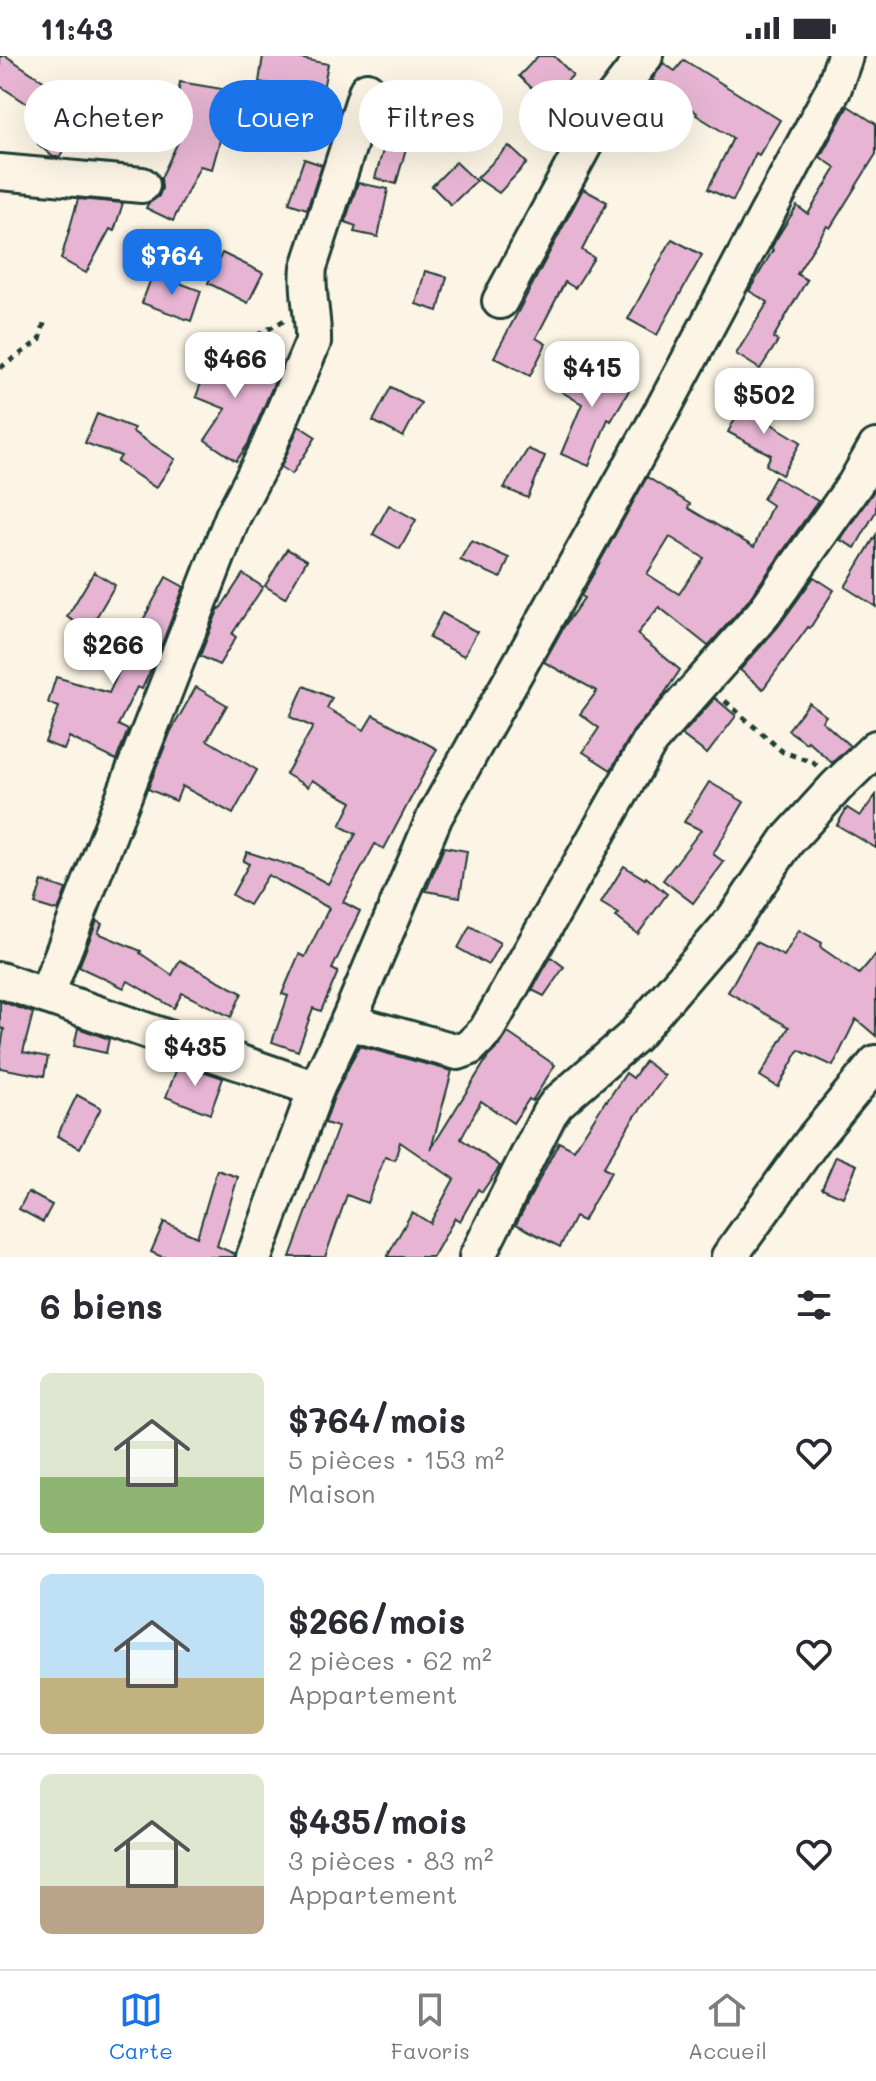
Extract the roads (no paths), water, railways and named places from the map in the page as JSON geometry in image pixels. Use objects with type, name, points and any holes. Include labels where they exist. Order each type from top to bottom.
[{"type":"street","points":[[500,301],[602,112],[645,56]]},
{"type":"street","points":[[254,1257],[316,1089],[348,1022],[435,816],[664,407],[833,90],[845,56]]},
{"type":"street","points":[[46,996],[233,516],[266,453],[313,342],[307,284],[309,267],[359,114]]},
{"type":"street","points":[[0,172],[142,185]]},
{"type":"street","points":[[348,1022],[458,1052],[469,1048],[486,1031],[650,741],[763,614],[855,484],[876,447]]},
{"type":"street","points":[[477,1257],[557,1103],[634,1036],[734,919],[787,841],[876,748]]},
{"type":"street","points":[[0,980],[316,1089]]},
{"type":"street","points":[[729,1257],[816,1136],[876,1063]]}]
